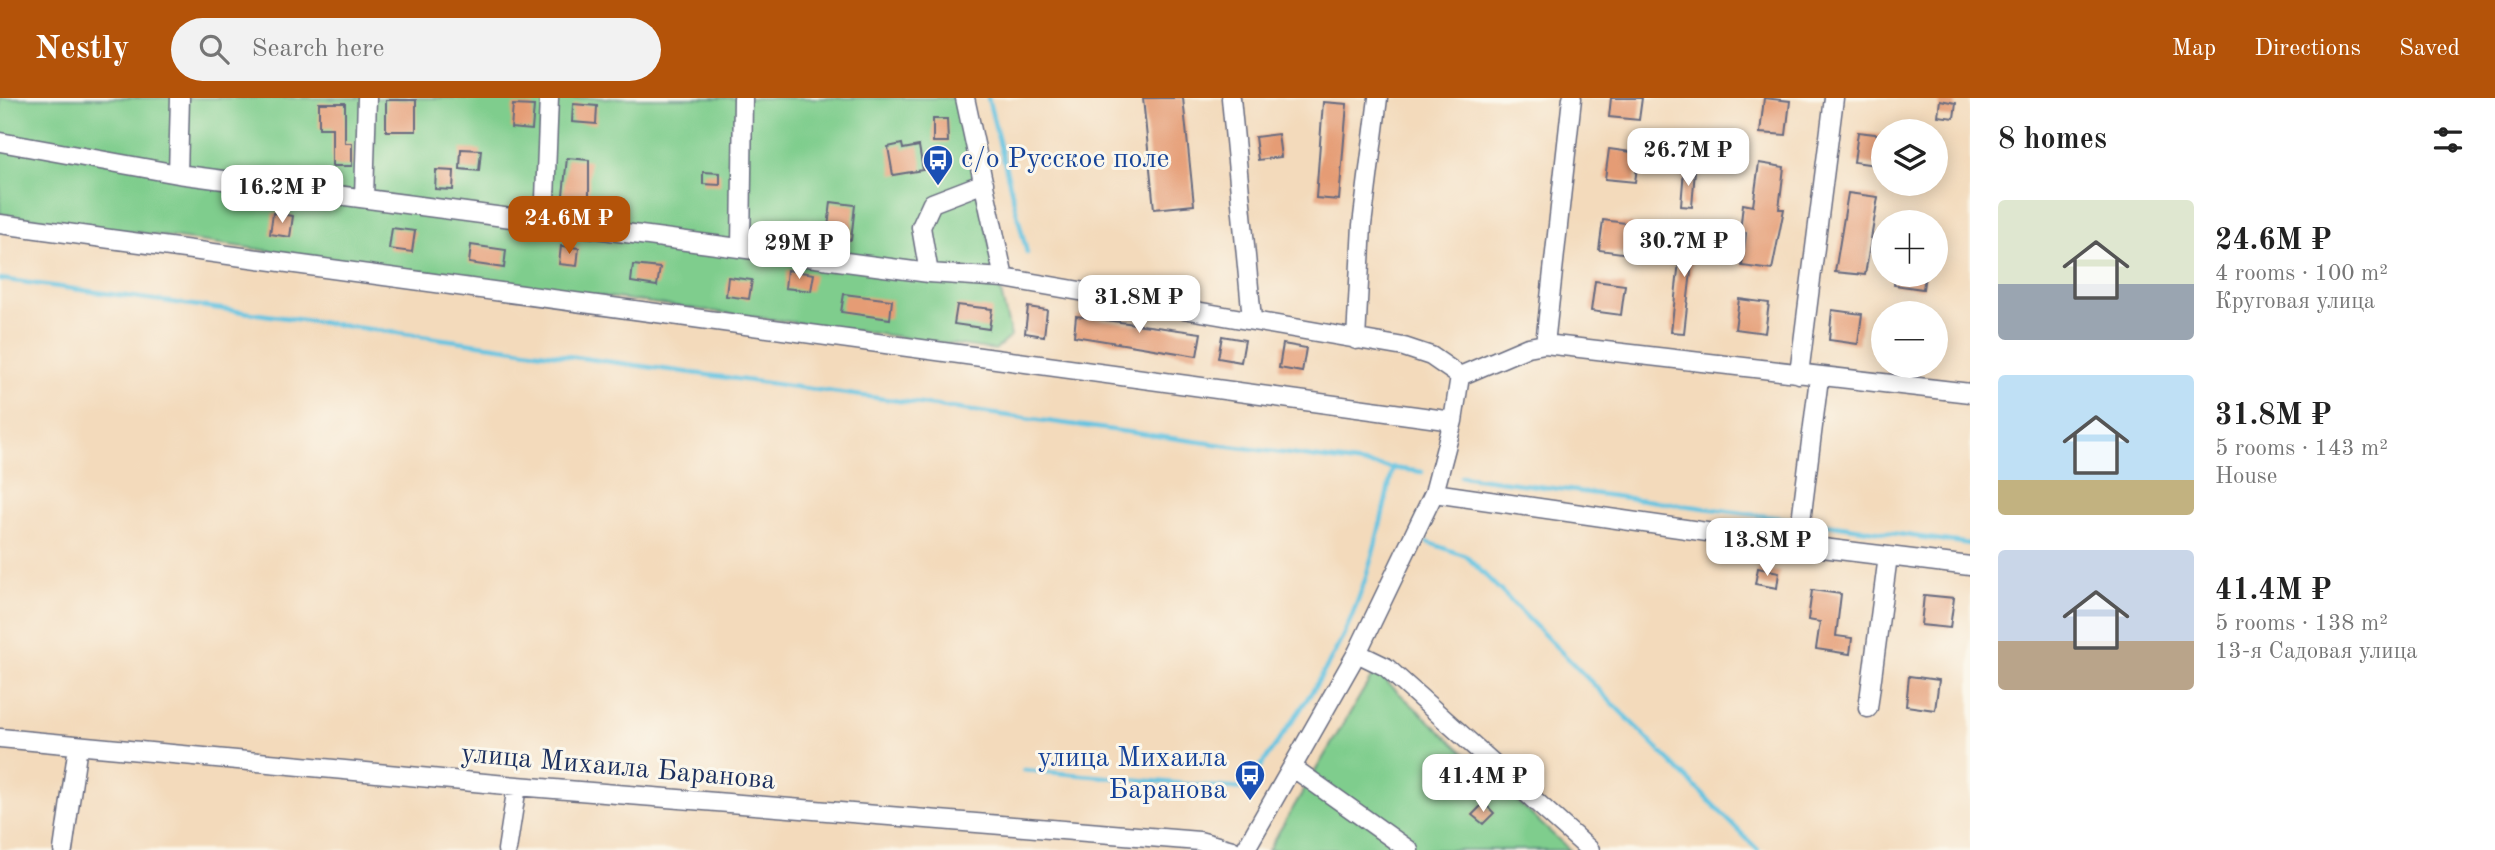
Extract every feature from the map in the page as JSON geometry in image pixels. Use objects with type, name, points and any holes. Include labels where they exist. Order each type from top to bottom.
[{"type":"street","points":[[178,174],[180,98]]},
{"type":"street","points":[[365,197],[367,98]]},
{"type":"street","points":[[544,223],[549,98]]},
{"type":"street","points":[[741,248],[743,98]]},
{"type":"street","points":[[965,98],[1004,278]]},
{"type":"street","points":[[1231,98],[1252,319]]},
{"type":"street","points":[[1356,340],[1362,225],[1378,98]]},
{"type":"street","points":[[1545,344],[1572,98]]},
{"type":"street","points":[[1799,374],[1834,98]]},
{"type":"street","points":[[0,142],[178,174],[929,273],[1004,278],[1404,347],[1422,353],[1460,376]]},
{"type":"street","points":[[929,273],[921,228],[932,203],[984,183]]},
{"type":"street","points":[[0,224],[1453,421]]},
{"type":"street","points":[[1460,376],[1528,347],[1545,344],[1819,378],[1970,393]]},
{"type":"street","points":[[1245,850],[1357,653],[1434,493],[1453,421],[1460,376]]},
{"type":"street","points":[[1798,545],[1819,378]]},
{"type":"street","points":[[1434,493],[1798,545],[1970,566]]},
{"type":"street","points":[[1868,708],[1888,556]]},
{"type":"street","points":[[1357,653],[1386,667],[1590,850]]},
{"type":"street","name":"улица Михаила Баранова","points":[[0,738],[517,786],[1199,841],[1232,850]]},
{"type":"street","points":[[63,850],[78,746]]},
{"type":"street","points":[[1292,767],[1409,850]]},
{"type":"street","points":[[507,850],[517,786]]},
{"type":"green space","points":[[0,98],[956,98],[1011,336],[995,350],[0,214]]},
{"type":"green space","points":[[1375,671],[1570,850],[1268,850]]},
{"type":"building","points":[[1143,98],[1183,98],[1194,205],[1154,209]]},
{"type":"building","points":[[1611,98],[1642,98],[1639,120],[1609,117]]},
{"type":"building","points":[[1764,98],[1790,101],[1786,135],[1760,133]]},
{"type":"building","points":[[386,100],[416,100],[416,131],[386,131]]},
{"type":"building","points":[[1940,100],[1956,103],[1954,118],[1938,116]]},
{"type":"building","points":[[1323,102],[1347,104],[1339,200],[1316,198]]},
{"type":"building","points":[[319,103],[345,103],[345,143],[352,143],[352,166],[332,166],[332,128],[319,128]]},
{"type":"building","points":[[573,104],[597,106],[596,124],[572,122]]},
{"type":"building","points":[[513,105],[534,106],[532,130],[511,128]]},
{"type":"building","points":[[933,119],[947,119],[948,142],[933,142]]},
{"type":"building","points":[[1858,132],[1871,134],[1871,164],[1854,162]]},
{"type":"building","points":[[1278,134],[1281,157],[1258,160],[1255,137]]},
{"type":"building","points":[[902,144],[903,149],[919,146],[923,170],[893,175],[888,147]]},
{"type":"building","points":[[461,149],[481,150],[479,171],[460,169]]},
{"type":"building","points":[[1609,149],[1639,153],[1635,182],[1605,179]]},
{"type":"building","points":[[567,158],[589,160],[589,206],[562,204]]},
{"type":"building","points":[[1759,163],[1784,167],[1779,209],[1784,209],[1772,270],[1742,266],[1746,233],[1740,232],[1743,204],[1753,206]]},
{"type":"building","points":[[1684,169],[1695,170],[1692,207],[1681,206]]},
{"type":"building","points":[[436,170],[454,171],[453,190],[435,189]]},
{"type":"building","points":[[703,172],[720,173],[720,185],[703,184]]},
{"type":"building","points":[[1848,193],[1878,197],[1876,210],[1871,210],[1871,239],[1865,275],[1835,272]]},
{"type":"building","points":[[831,202],[855,205],[851,240],[827,236]]},
{"type":"building","points":[[273,213],[293,216],[290,237],[270,234]]},
{"type":"building","points":[[1603,220],[1633,224],[1629,254],[1599,250]]},
{"type":"building","points":[[1683,226],[1696,227],[1684,333],[1671,332]]},
{"type":"building","points":[[392,228],[415,231],[412,252],[389,249]]},
{"type":"building","points":[[471,245],[506,250],[504,268],[469,263]]},
{"type":"building","points":[[561,246],[579,248],[577,266],[559,264]]},
{"type":"building","points":[[633,265],[660,268],[657,286],[631,282]]},
{"type":"building","points":[[787,270],[814,274],[811,291],[785,288]]},
{"type":"building","points":[[728,277],[752,280],[749,299],[726,296]]},
{"type":"building","points":[[1595,281],[1625,285],[1621,315],[1591,311]]},
{"type":"building","points":[[844,294],[892,300],[890,319],[841,312]]},
{"type":"building","points":[[1739,299],[1769,303],[1765,333],[1735,329]]},
{"type":"building","points":[[957,305],[992,309],[989,329],[954,324]]},
{"type":"building","points":[[1028,307],[1047,310],[1044,336],[1025,333]]},
{"type":"building","points":[[1832,310],[1862,314],[1858,344],[1829,340]]},
{"type":"building","points":[[1076,316],[1201,333],[1197,356],[1074,336]]},
{"type":"building","points":[[1222,336],[1245,340],[1241,362],[1218,358]]},
{"type":"building","points":[[1283,344],[1306,348],[1302,372],[1279,368]]},
{"type":"building","points":[[1758,568],[1779,572],[1777,588],[1755,584]]},
{"type":"building","points":[[1812,590],[1841,594],[1836,636],[1852,638],[1850,654],[1816,649],[1820,622],[1808,620]]},
{"type":"building","points":[[1924,595],[1954,598],[1950,628],[1921,625]]},
{"type":"building","points":[[1909,676],[1939,680],[1935,710],[1906,706]]},
{"type":"building","points":[[1484,803],[1494,813],[1483,824],[1472,815]]},
{"type":"waterway","points":[[988,98],[1027,253]]},
{"type":"waterway","points":[[0,279],[1422,472]]},
{"type":"waterway","points":[[1024,770],[1244,789],[1284,734],[1343,636],[1367,575],[1393,467]]},
{"type":"waterway","points":[[1461,476],[1796,520]]},
{"type":"waterway","points":[[1804,521],[1970,544]]},
{"type":"waterway","points":[[1427,542],[1466,556],[1758,850]]},
{"type":"place","name":"с/о Русское поле","points":[[938,187]]},
{"type":"place","name":"улица Михаила Баранова","points":[[1250,802]]}]
